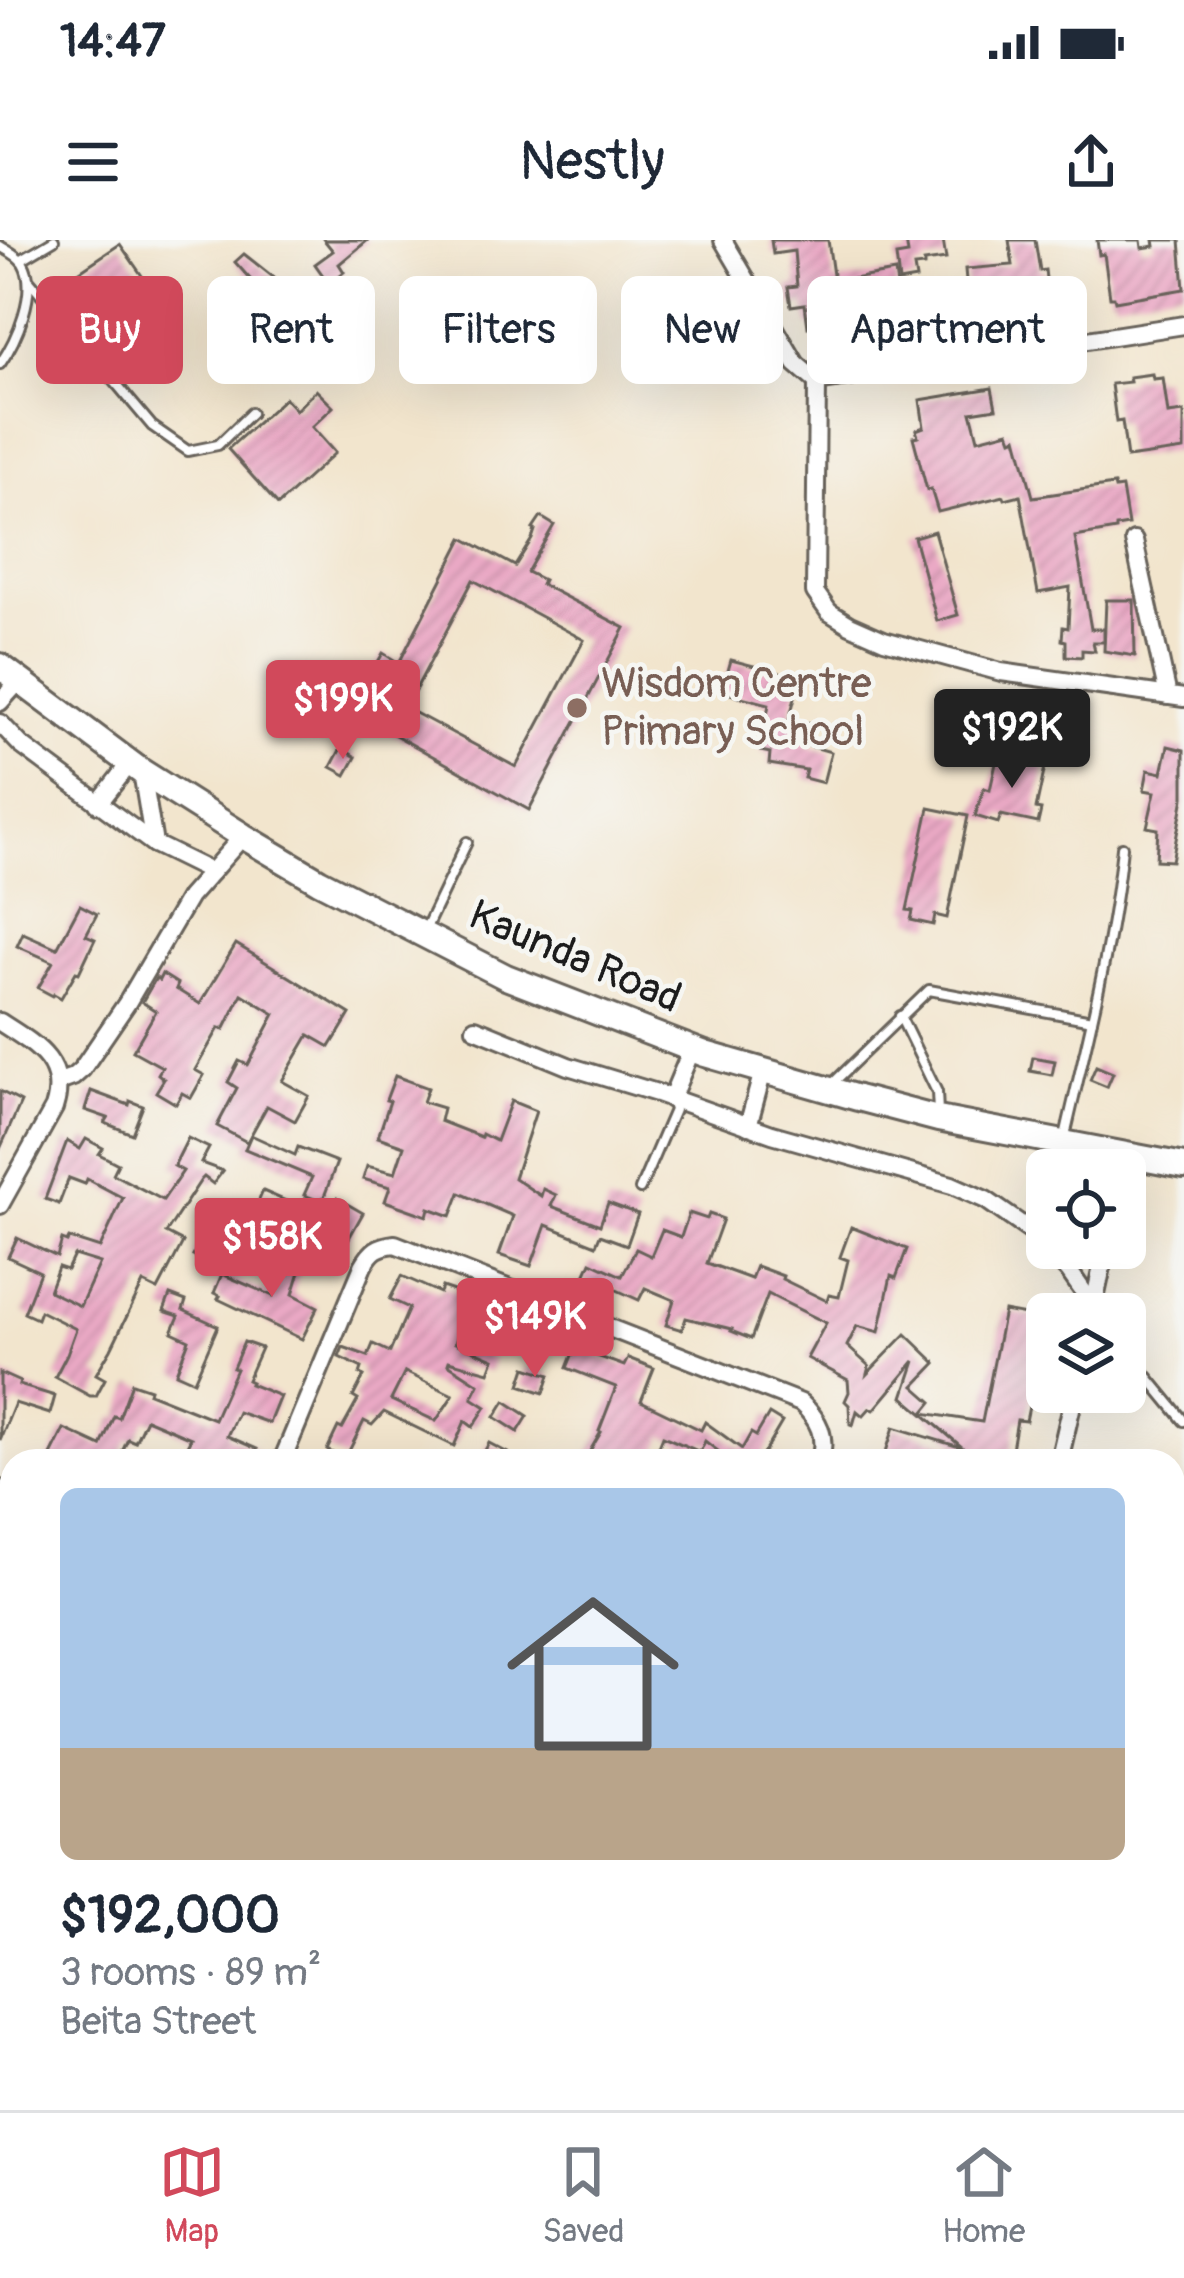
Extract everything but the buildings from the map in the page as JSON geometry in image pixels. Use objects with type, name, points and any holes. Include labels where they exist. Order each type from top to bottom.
[{"type":"main road","name":"Kaunda Road","points":[[10,674],[136,768],[243,836],[319,881],[506,977],[692,1049],[763,1071],[938,1119],[1084,1149]]},
{"type":"main road","name":"Kaunda Road","points":[[1146,1163],[1184,1166]]},
{"type":"street","points":[[723,240],[796,364],[807,373]]},
{"type":"street","points":[[1087,340],[1184,325]]},
{"type":"street","points":[[817,384],[815,592],[829,612],[850,626],[1001,672],[1176,697],[1134,541]]},
{"type":"street","points":[[0,702],[10,674]]},
{"type":"street","points":[[0,723],[21,745],[154,844],[211,872]]},
{"type":"street","points":[[98,804],[136,768]]},
{"type":"street","points":[[136,768],[154,844]]},
{"type":"street","points":[[59,1082],[82,1069],[128,1003],[172,922],[243,836]]},
{"type":"street","points":[[0,1022],[35,1045],[55,1069],[59,1082],[54,1108],[0,1205]]},
{"type":"street","points":[[475,1028],[568,1066],[748,1126],[952,1185],[986,1200],[1032,1232],[1083,1293]]},
{"type":"street","points":[[670,1099],[692,1049]]},
{"type":"street","points":[[748,1126],[763,1071]]},
{"type":"street","points":[[286,1449],[363,1265],[379,1246],[395,1244],[801,1403],[816,1416],[824,1449]]},
{"type":"street","points":[[1062,1449],[1070,1413]]},
{"type":"lane","points":[[22,259],[54,240]]},
{"type":"lane","points":[[0,246],[22,259],[30,281],[152,426],[188,451],[218,445],[251,413]]},
{"type":"lane","points":[[0,364],[23,315],[30,281]]},
{"type":"lane","points":[[423,934],[467,842]]},
{"type":"lane","points":[[1063,1142],[1116,900],[1122,847]]},
{"type":"lane","points":[[826,1089],[928,989],[1092,1020]]},
{"type":"lane","points":[[900,1016],[937,1092],[938,1119]]},
{"type":"lane","points":[[640,1189],[674,1110],[670,1099]]},
{"type":"lane","points":[[1146,1375],[1184,1421]]},
{"type":"place","name":"Wisdom Centre Primary School","points":[[577,708]]}]
